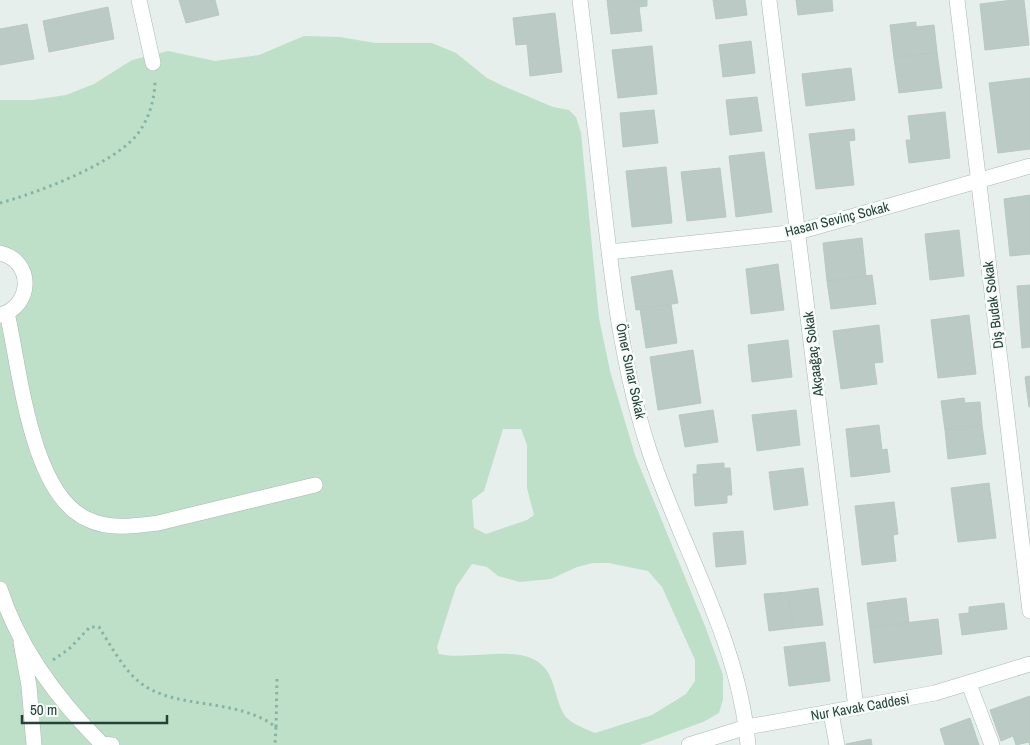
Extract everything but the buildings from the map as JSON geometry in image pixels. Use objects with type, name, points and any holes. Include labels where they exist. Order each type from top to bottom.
[{"type":"street","points":[[139,0],[153,63]]},
{"type":"street","name":"Ömer Sunar Sokak","points":[[580,0],[609,252],[627,366],[650,454],[723,633],[738,680],[747,727],[748,745]]},
{"type":"street","name":"Akçaağaç Sokak","points":[[769,0],[856,708]]},
{"type":"street","name":"Diş Budak Sokak","points":[[956,0],[1030,611]]},
{"type":"street","name":"Hasan Sevinç Sokak","points":[[609,252],[798,232],[1030,166]]},
{"type":"street","points":[[0,253],[15,260],[25,277],[24,296],[18,305],[4,314],[30,427],[38,452],[56,490],[66,504],[87,519],[110,525],[150,524],[315,485]]},
{"type":"street","points":[[0,589],[19,632],[59,697],[105,745]]},
{"type":"street","points":[[19,632],[29,686],[34,745]]},
{"type":"street","name":"Nur Kavak Caddesi","points":[[695,744],[747,727],[935,693],[1030,664]]},
{"type":"street","points":[[969,684],[992,745]]},
{"type":"street","points":[[831,713],[837,745]]},
{"type":"path","points":[[0,203],[69,177],[110,157],[128,144],[140,130],[151,108],[155,86],[153,63]]},
{"type":"path","points":[[39,666],[69,649],[90,627],[99,627],[136,680],[153,690],[175,699],[213,704],[247,713],[266,720],[276,728]]},
{"type":"path","points":[[276,745],[277,678]]},
{"type":"green space","points":[[304,36],[340,37],[375,43],[432,43],[456,53],[487,78],[553,107],[569,110],[576,117],[581,133],[599,318],[610,371],[635,455],[723,675],[723,699],[719,713],[703,722],[640,745],[0,745],[0,315],[26,287],[0,249],[0,100],[32,100],[66,95],[94,84],[132,60],[168,51],[215,61],[259,55]],"holes":[[[503,429],[521,429],[527,445],[527,488],[534,515],[527,520],[486,534],[474,528],[472,500],[484,491]],[[593,563],[609,563],[648,571],[662,587],[695,660],[695,681],[686,694],[652,715],[595,733],[567,719],[561,708],[550,676],[539,663],[531,658],[511,654],[462,656],[439,654],[437,647],[456,587],[472,564],[487,567],[498,576],[520,582],[551,579],[577,567]]]}]
